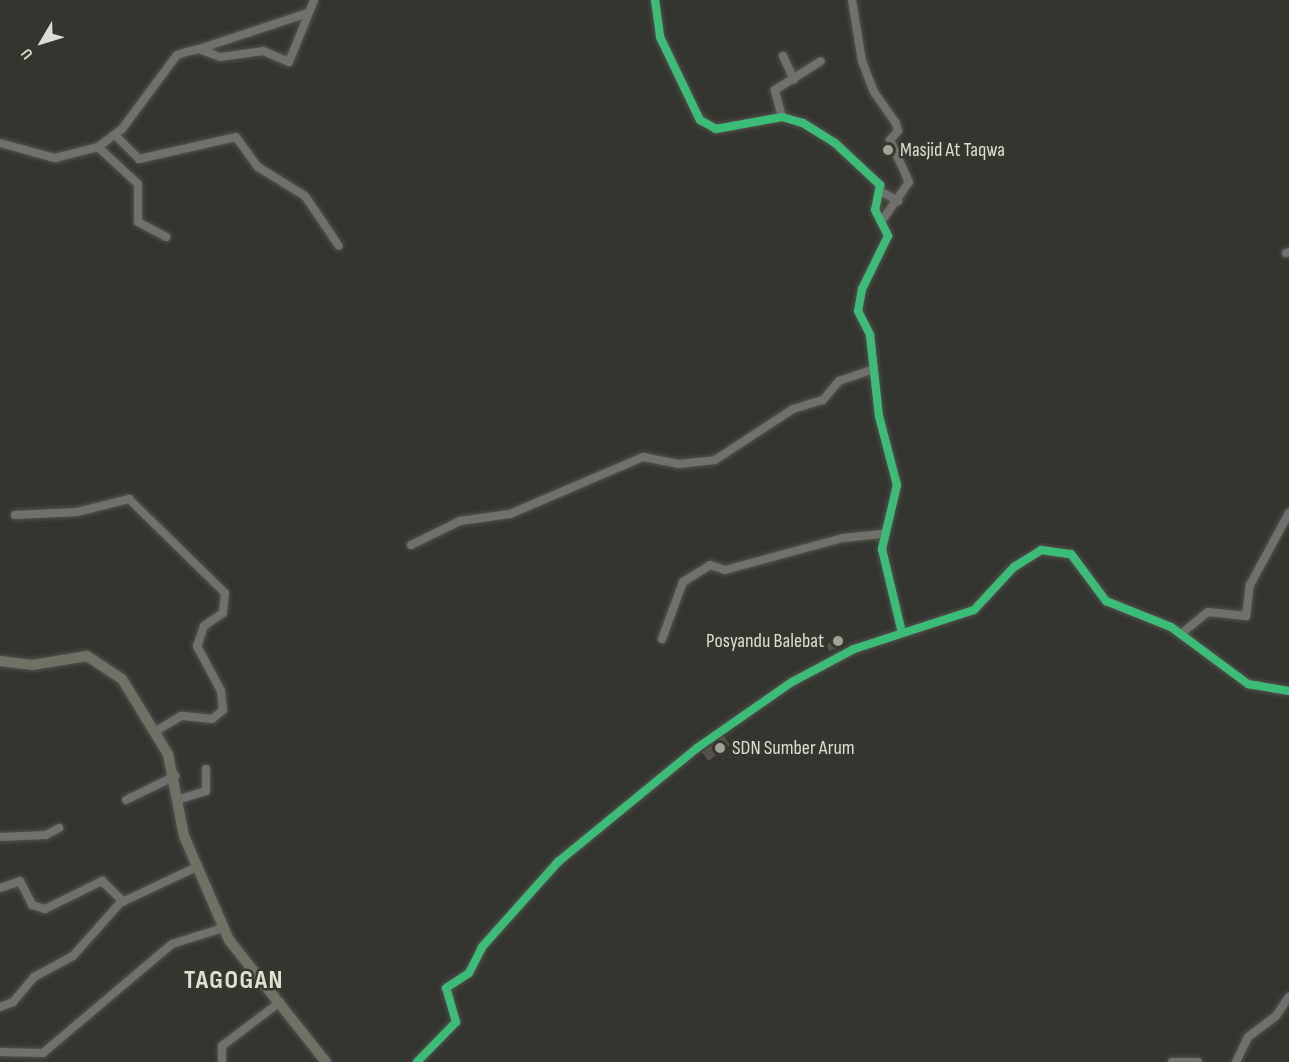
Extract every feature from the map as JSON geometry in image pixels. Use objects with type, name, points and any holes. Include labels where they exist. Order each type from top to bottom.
[{"type":"main road","points":[[0,661],[32,664],[75,656],[103,662],[122,679],[156,731],[175,776],[184,836],[223,928],[326,1062]]},
{"type":"street","points":[[199,49],[220,57],[263,51],[289,62],[298,52],[314,0]]},
{"type":"street","points":[[656,0],[660,36],[700,120],[716,129],[782,117],[835,143],[878,180],[880,191],[875,210],[888,238],[862,289],[858,311],[870,335],[874,369],[897,485],[882,534],[902,633]]},
{"type":"street","points":[[852,0],[867,75],[898,129],[890,140],[909,182],[898,201],[881,222]]},
{"type":"street","points":[[0,143],[55,158],[98,147],[115,135],[177,55],[308,14]]},
{"type":"street","points":[[783,56],[794,80]]},
{"type":"street","points":[[782,117],[775,90],[794,80],[820,61]]},
{"type":"street","points":[[115,135],[139,159],[236,136],[258,167],[305,196],[339,246]]},
{"type":"street","points":[[98,147],[138,184],[140,225],[166,237]]},
{"type":"street","points":[[880,191],[898,201]]},
{"type":"street","points":[[411,545],[460,521],[510,514],[643,458],[678,464],[715,459],[793,409],[823,400],[839,381],[874,369]]},
{"type":"street","points":[[15,515],[77,513],[129,499],[225,592],[223,613],[204,626],[197,646],[221,691],[223,710],[212,719],[181,716],[156,731]]},
{"type":"street","points":[[1182,633],[1208,612],[1246,616],[1250,585],[1289,513]]},
{"type":"street","points":[[662,639],[685,580],[710,565],[716,563],[725,570],[833,540],[882,534]]},
{"type":"street","points":[[417,1062],[456,1022],[447,988],[469,972],[482,947],[559,861],[704,743],[792,682],[837,656],[974,610],[1034,554],[1064,550],[1106,601],[1182,633],[1248,684],[1289,691]]},
{"type":"street","points":[[180,799],[206,791],[206,769]]},
{"type":"street","points":[[126,800],[175,776]]},
{"type":"street","points":[[0,837],[46,835],[58,828]]},
{"type":"street","points":[[0,1007],[13,1002],[34,976],[73,956],[98,922],[124,902],[197,867]]},
{"type":"street","points":[[0,888],[20,881],[32,905],[45,909],[102,881],[124,902]]},
{"type":"street","points":[[0,1052],[41,1054],[172,944],[223,928]]},
{"type":"street","points":[[1236,1062],[1248,1037],[1276,1016],[1289,997]]},
{"type":"street","points":[[222,1062],[222,1046],[280,1002]]},
{"type":"street","points":[[1172,1062],[1198,1062]]},
{"type":"building","name":"Posyandu Balebat","points":[[840,633],[844,647],[829,651],[827,645]]},
{"type":"building","name":"SDN Sumber Arum","points":[[724,736],[730,745],[708,761],[702,752]]},
{"type":"cycle path","points":[[655,0],[660,37],[700,120],[716,129],[782,117],[803,123],[835,143],[880,185],[875,210],[888,236],[862,289],[858,311],[870,335],[879,416],[897,485],[882,549],[902,633]]},
{"type":"cycle path","points":[[417,1062],[456,1022],[446,988],[469,973],[482,947],[559,861],[697,748],[792,682],[854,649],[974,610],[1014,567],[1041,550],[1071,554],[1106,601],[1171,627],[1248,684],[1289,691]]},
{"type":"place","name":"Masjid At Taqwa","points":[[888,150]]},
{"type":"place","name":"Posyandu Balebat","points":[[838,641]]},
{"type":"place","name":"SDN Sumber Arum","points":[[720,748]]},
{"type":"district","name":"TAGOGAN","points":[[234,981]]}]
